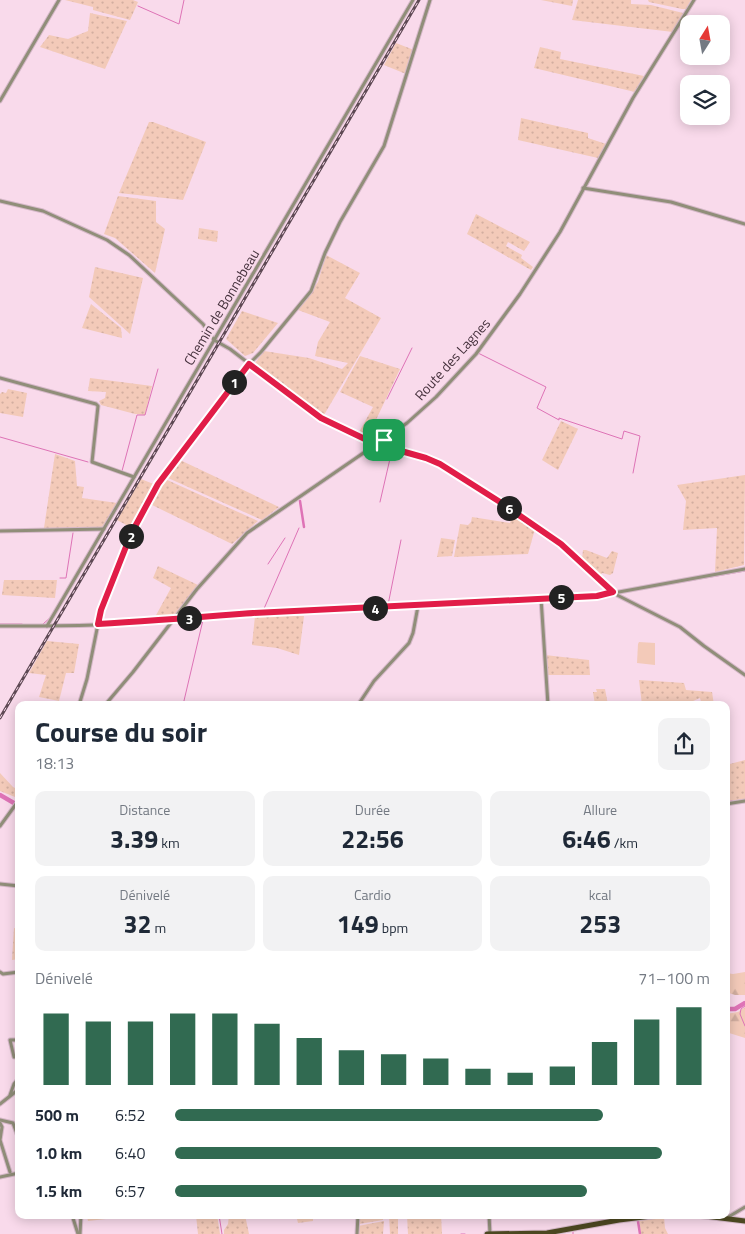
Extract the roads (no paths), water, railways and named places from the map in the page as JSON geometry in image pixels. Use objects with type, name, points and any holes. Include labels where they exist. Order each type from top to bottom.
[{"type":"main road","points":[[489,1234],[554,1232],[627,1219]]},
{"type":"main road","points":[[725,1219],[745,1222]]},
{"type":"street","points":[[0,101],[59,0]]},
{"type":"street","name":"Chemin de Bonnebeau","points":[[47,626],[414,0]]},
{"type":"street","points":[[80,701],[87,678],[101,610],[131,534],[158,484],[249,364],[311,291],[334,235],[359,186],[384,146],[430,0]]},
{"type":"street","name":"Route des Lagnes","points":[[108,701],[197,589],[247,533],[374,447],[407,422],[436,397],[490,336],[552,245],[633,98],[694,0]]},
{"type":"street","points":[[583,188],[671,202],[745,224]]},
{"type":"street","points":[[0,201],[44,211],[107,240],[129,255],[183,303],[204,324],[214,340],[230,349],[312,412],[369,441],[374,447]]},
{"type":"street","points":[[0,378],[96,404],[98,406],[92,462],[134,477]]},
{"type":"street","points":[[384,440],[388,446],[394,449],[437,463],[487,493],[561,544],[613,592],[628,602],[680,627],[745,674]]},
{"type":"street","points":[[0,531],[104,529]]},
{"type":"street","points":[[0,626],[98,624],[173,620],[199,616],[597,596],[745,569]]},
{"type":"street","points":[[541,598],[548,701]]},
{"type":"street","points":[[361,701],[374,681],[408,644],[413,633],[418,606]]},
{"type":"street","points":[[730,803],[745,801]]},
{"type":"street","points":[[0,826],[15,805]]},
{"type":"street","points":[[0,884],[15,886]]},
{"type":"street","points":[[0,972],[3,974],[15,972]]},
{"type":"street","points":[[15,1040],[10,1040],[15,1057]]},
{"type":"street","points":[[10,1095],[15,1083]]},
{"type":"street","points":[[0,1104],[15,1092]]},
{"type":"street","points":[[10,1172],[0,1140],[2,1127],[0,1121],[13,1122],[15,1128]]},
{"type":"street","points":[[0,1177],[15,1174]]},
{"type":"street","points":[[730,1216],[745,1207]]},
{"type":"street","points":[[73,1219],[79,1234]]},
{"type":"street","points":[[79,1234],[81,1219]]},
{"type":"street","points":[[357,1234],[358,1219]]},
{"type":"street","points":[[489,1219],[489,1234]]},
{"type":"waterway","points":[[138,6],[179,24],[184,0]]},
{"type":"waterway","points":[[387,399],[412,348]]},
{"type":"waterway","points":[[478,353],[546,387],[537,408],[559,420],[559,418],[622,439],[624,431],[640,436],[633,473]]},
{"type":"waterway","points":[[122,471],[137,415],[145,415],[158,369]]},
{"type":"waterway","points":[[0,437],[88,462]]},
{"type":"waterway","points":[[397,448],[415,453]]},
{"type":"waterway","points":[[380,502],[392,450]]},
{"type":"waterway","points":[[300,501],[304,527]]},
{"type":"waterway","points":[[263,611],[299,528]]},
{"type":"waterway","points":[[60,578],[66,578],[73,533]]},
{"type":"waterway","points":[[268,564],[285,538]]},
{"type":"waterway","points":[[388,605],[401,540]]},
{"type":"waterway","points":[[625,592],[745,571]]},
{"type":"waterway","points":[[177,618],[204,616]]},
{"type":"waterway","points":[[43,624],[51,617]]},
{"type":"waterway","points":[[138,621],[173,618]]},
{"type":"waterway","points":[[184,701],[203,620]]},
{"type":"waterway","points":[[0,624],[22,624]]},
{"type":"waterway","points":[[0,795],[15,804]]},
{"type":"waterway","points":[[730,1009],[735,1009],[745,1003]]},
{"type":"waterway","points":[[745,1006],[741,1009],[740,1014],[745,1026]]},
{"type":"waterway","points":[[220,1219],[222,1234]]},
{"type":"waterway","points":[[638,1219],[640,1234]]},
{"type":"railway","points":[[0,718],[419,0]]}]
